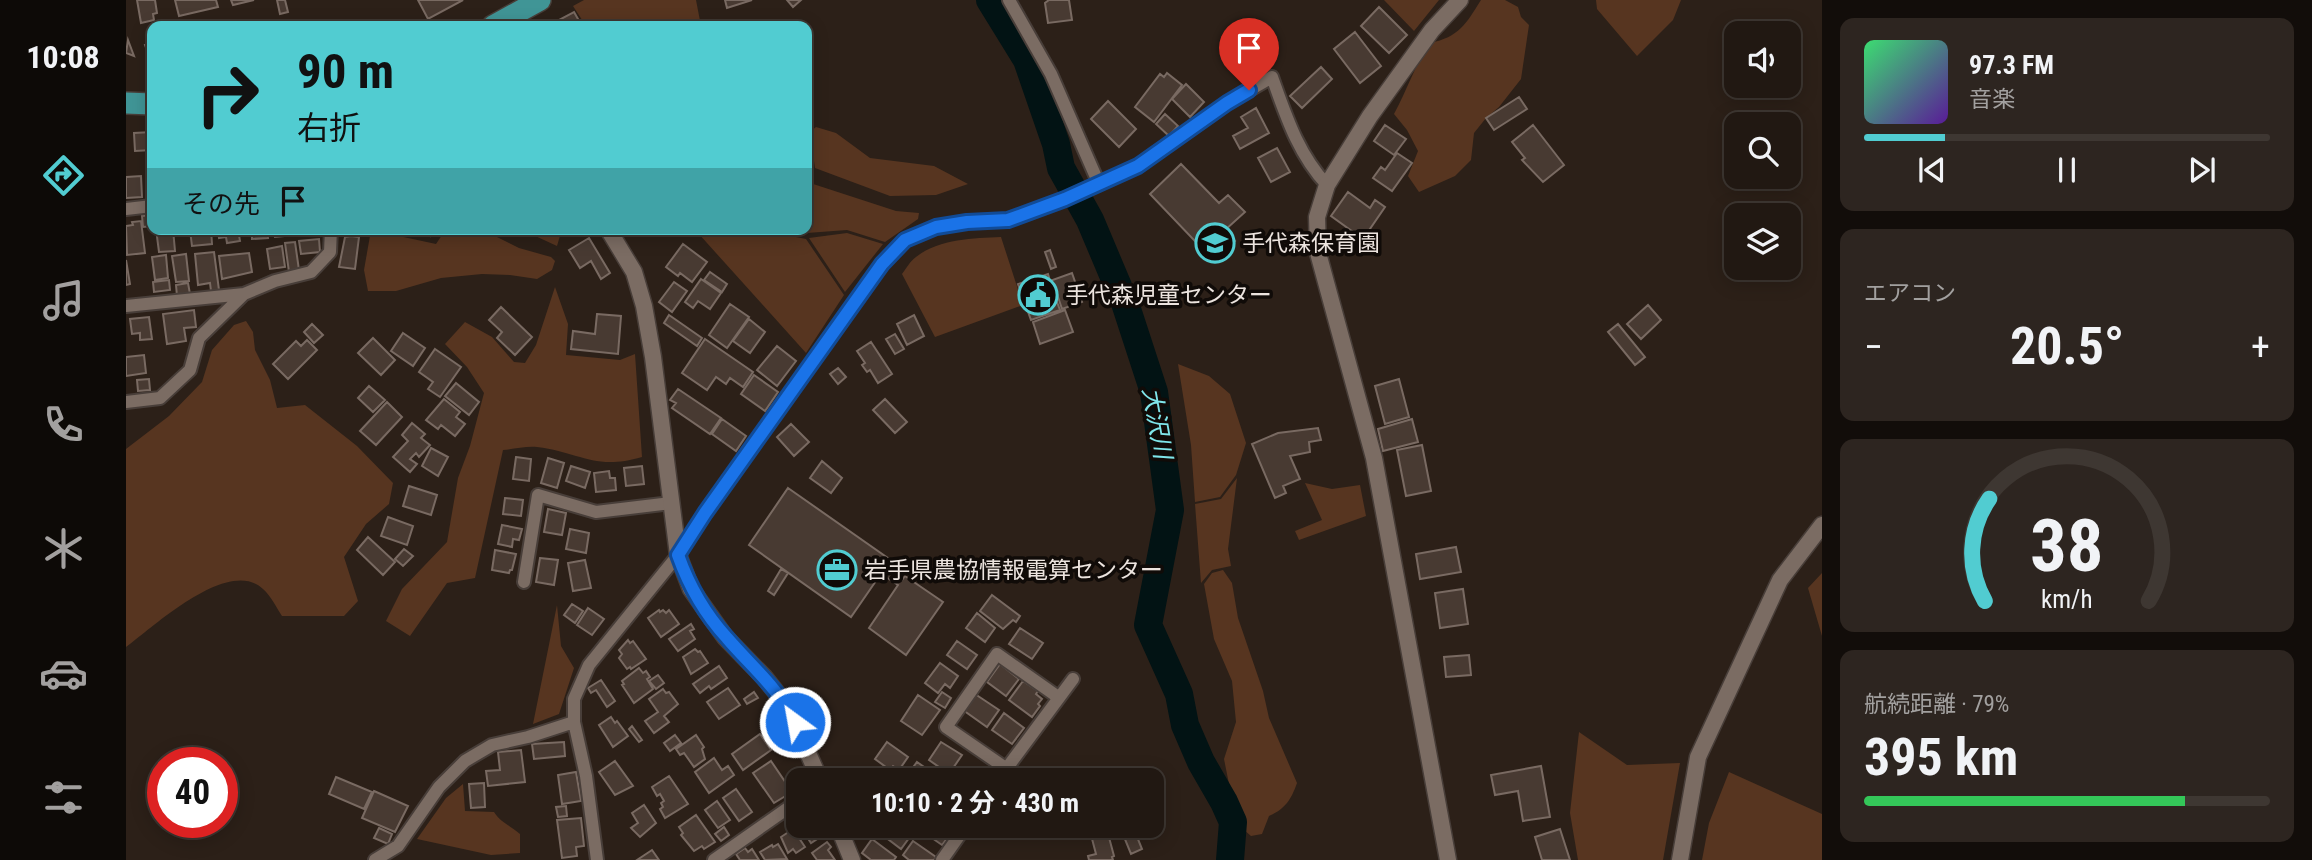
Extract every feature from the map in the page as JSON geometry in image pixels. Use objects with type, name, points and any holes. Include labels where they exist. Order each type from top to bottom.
[{"type":"highway","points":[[502,21],[540,0]]},
{"type":"highway","points":[[126,103],[147,104]]},
{"type":"street","points":[[1009,0],[1051,74],[1096,185]]},
{"type":"street","points":[[1448,860],[1374,458],[1318,253],[1317,217],[1327,185],[1370,116],[1432,30],[1460,0]]},
{"type":"street","points":[[597,860],[586,776],[574,722],[574,699],[589,665],[678,555],[882,264],[905,240],[936,227],[1008,220],[1065,199],[1138,166],[1227,103],[1272,77],[1291,129],[1309,165],[1327,185]]},
{"type":"street","points":[[126,209],[147,207]]},
{"type":"street","points":[[126,306],[244,294],[275,281],[311,272],[330,252],[331,235]]},
{"type":"street","points":[[612,235],[634,272],[644,306],[678,555],[691,589],[725,637],[764,677],[787,706],[815,768]]},
{"type":"street","points":[[126,402],[160,398],[180,380],[190,370],[199,338],[244,294]]},
{"type":"street","points":[[524,582],[538,495],[596,512],[671,503]]},
{"type":"street","points":[[1680,860],[1699,757],[1780,580],[1822,525]]},
{"type":"street","points":[[1006,768],[946,727],[997,654],[1058,696]]},
{"type":"street","points":[[1008,768],[1073,679]]},
{"type":"street","points":[[374,860],[398,846],[439,787],[465,761],[492,745],[574,722]]},
{"type":"street","points":[[714,860],[786,809]]},
{"type":"street","points":[[843,838],[852,860]]},
{"type":"street","points":[[942,860],[958,838]]},
{"type":"shaded area","points":[[584,0],[696,0],[700,21],[583,21],[573,6]]},
{"type":"shaded area","points":[[1384,0],[1439,0],[1414,31]]},
{"type":"shaded area","points":[[1481,0],[1505,0],[1518,7],[1521,17],[1529,25],[1521,79],[1474,133],[1471,160],[1455,176],[1419,192],[1408,176],[1418,151],[1407,130],[1394,114],[1430,43],[1448,37],[1461,28]]},
{"type":"shaded area","points":[[1596,0],[1681,0],[1673,20],[1637,56],[1597,9]]},
{"type":"shaded area","points":[[816,127],[836,133],[870,158],[934,166],[968,184],[936,195],[890,196],[815,168],[812,130]]},
{"type":"shaded area","points":[[812,184],[896,211],[919,213],[918,219],[885,242],[847,230],[812,233]]},
{"type":"shaded area","points":[[847,233],[883,244],[845,292],[809,238]]},
{"type":"shaded area","points":[[370,235],[394,235],[436,244],[442,235],[493,235],[519,248],[551,257],[555,261],[552,270],[537,279],[482,274],[441,278],[396,291],[368,291],[364,270]]},
{"type":"shaded area","points":[[533,235],[560,235],[557,246]]},
{"type":"shaded area","points":[[700,235],[786,235],[806,239],[844,295],[806,353]]},
{"type":"shaded area","points":[[1001,237],[1023,305],[935,337],[902,274],[914,259],[935,246]]},
{"type":"shaded area","points":[[555,287],[568,324],[566,355],[620,360],[635,354],[642,457],[611,462],[537,447],[503,450],[475,578],[447,583],[410,636],[386,621],[402,589],[447,542],[458,478],[470,446],[484,393],[467,367],[445,344],[465,322],[492,337],[514,362],[525,363],[536,345]]},
{"type":"shaded area","points":[[246,321],[253,332],[255,350],[270,380],[277,408],[305,405],[357,446],[393,483],[389,504],[366,524],[344,557],[358,601],[344,616],[282,616],[263,589],[248,581],[231,581],[192,598],[126,647],[126,449],[169,416],[202,382],[212,350],[234,325]]},
{"type":"shaded area","points":[[1178,364],[1209,376],[1230,394],[1246,443],[1236,475],[1220,497],[1195,502],[1191,445]]},
{"type":"shaded area","points":[[1237,478],[1228,549],[1231,566],[1212,570],[1201,583],[1195,504],[1221,499]]},
{"type":"shaded area","points":[[1305,483],[1332,489],[1360,485],[1366,516],[1299,540],[1295,531],[1322,520]]},
{"type":"shaded area","points":[[1223,570],[1232,583],[1238,618],[1263,691],[1269,718],[1297,783],[1287,803],[1269,816],[1262,834],[1251,836],[1243,829],[1231,794],[1224,759],[1236,722],[1232,681],[1214,639],[1204,584],[1212,573]]},
{"type":"shaded area","points":[[1822,573],[1822,636],[1808,588]]},
{"type":"shaded area","points":[[557,605],[561,646],[574,668],[559,714],[533,724]]},
{"type":"shaded area","points":[[1579,732],[1627,765],[1680,763],[1663,860],[1578,860],[1570,813]]},
{"type":"shaded area","points":[[1729,772],[1822,814],[1822,860],[1702,860],[1709,823]]},
{"type":"shaded area","points":[[463,784],[465,811],[494,812],[520,834],[520,853],[491,855],[417,839],[446,798]]},
{"type":"building","points":[[137,0],[155,0],[157,13],[153,14],[154,20],[141,23]]},
{"type":"building","points":[[175,0],[216,0],[218,7],[179,16]]},
{"type":"building","points":[[231,0],[254,0],[233,5]]},
{"type":"building","points":[[277,0],[285,0],[288,12],[280,14]]},
{"type":"building","points":[[418,0],[463,0],[428,19]]},
{"type":"building","points":[[725,0],[752,0],[727,8]]},
{"type":"building","points":[[787,0],[801,0],[793,7]]},
{"type":"building","points":[[1049,0],[1069,0],[1072,20],[1048,23],[1045,3]]},
{"type":"building","points":[[1379,7],[1407,35],[1389,53],[1361,26]]},
{"type":"building","points":[[574,12],[579,21],[557,21]]},
{"type":"building","points":[[1355,32],[1381,66],[1360,83],[1334,49]]},
{"type":"building","points":[[128,40],[134,56],[126,53]]},
{"type":"building","points":[[1321,67],[1332,79],[1302,108],[1290,96]]},
{"type":"building","points":[[1167,73],[1182,85],[1154,122],[1135,107],[1160,74],[1164,77]]},
{"type":"building","points":[[1186,84],[1204,102],[1190,117],[1172,99]]},
{"type":"building","points":[[1519,97],[1527,109],[1494,130],[1486,118]]},
{"type":"building","points":[[1108,101],[1136,129],[1119,147],[1091,119]]},
{"type":"building","points":[[1256,108],[1269,133],[1240,149],[1233,136],[1248,128],[1241,117]]},
{"type":"building","points":[[1165,114],[1178,126],[1169,136],[1156,124]]},
{"type":"building","points":[[1385,125],[1406,139],[1394,155],[1374,141]]},
{"type":"building","points":[[1533,125],[1564,165],[1543,182],[1522,160],[1525,158],[1512,142]]},
{"type":"building","points":[[147,132],[147,150],[135,151],[134,133]]},
{"type":"building","points":[[1277,148],[1290,172],[1271,182],[1258,158]]},
{"type":"building","points":[[1397,153],[1412,163],[1392,191],[1373,178],[1381,167],[1385,170]]},
{"type":"building","name":"手代森保育園","points":[[1181,164],[1219,203],[1228,195],[1245,212],[1225,230],[1235,241],[1214,261],[1150,194]]},
{"type":"building","points":[[141,176],[142,197],[126,198],[126,177]]},
{"type":"building","points":[[1348,192],[1370,208],[1375,200],[1385,207],[1363,239],[1331,216]]},
{"type":"building","points":[[147,215],[147,227],[143,227],[142,216]]},
{"type":"building","points":[[141,221],[145,253],[127,255],[126,226]]},
{"type":"building","points":[[157,235],[174,235],[175,251],[159,252]]},
{"type":"building","points":[[191,235],[211,235],[212,244],[192,246]]},
{"type":"building","points":[[219,235],[239,235],[240,241],[227,243],[226,237],[219,238]]},
{"type":"building","points":[[252,235],[268,235],[268,238],[252,239]]},
{"type":"building","points":[[345,237],[359,237],[355,269],[339,267]]},
{"type":"building","points":[[589,238],[610,273],[601,279],[591,261],[580,268],[569,250]]},
{"type":"building","points":[[319,239],[320,252],[301,254],[299,241]]},
{"type":"building","points":[[295,242],[299,270],[289,272],[285,243]]},
{"type":"building","points":[[683,244],[707,262],[692,282],[666,267]]},
{"type":"building","points":[[282,246],[285,267],[270,269],[267,249]]},
{"type":"building","points":[[1050,250],[1056,267],[1051,269],[1045,252]]},
{"type":"building","points":[[214,252],[219,290],[211,291],[210,283],[198,285],[195,254]]},
{"type":"building","points":[[249,253],[252,272],[222,279],[219,256]]},
{"type":"building","points":[[186,254],[189,281],[176,282],[172,256]]},
{"type":"building","points":[[166,255],[168,278],[155,280],[152,257]]},
{"type":"building","points":[[126,260],[130,284],[126,285]]},
{"type":"building","points":[[710,272],[727,284],[722,292],[704,280]]},
{"type":"building","name":"手代森児童センター","points":[[1072,273],[1082,302],[1062,309],[1055,288],[1052,289],[1060,310],[1031,320],[1018,284],[1048,274],[1050,281]]},
{"type":"building","points":[[701,279],[721,293],[710,309],[698,301],[693,308],[685,302]]},
{"type":"building","points":[[169,280],[170,290],[154,292],[153,282]]},
{"type":"building","points":[[674,282],[687,291],[672,312],[659,302]]},
{"type":"building","points":[[188,283],[190,294],[177,296],[176,285]]},
{"type":"building","points":[[730,304],[749,317],[727,348],[709,335]]},
{"type":"building","points":[[1648,305],[1661,320],[1641,339],[1627,324]]},
{"type":"building","points":[[501,307],[532,337],[515,355],[497,338],[502,332],[489,320]]},
{"type":"building","points":[[194,310],[196,327],[184,328],[186,341],[167,344],[163,314]]},
{"type":"building","points":[[1065,310],[1073,332],[1040,344],[1033,322]]},
{"type":"building","points":[[597,314],[621,316],[618,354],[571,349],[573,331],[595,334]]},
{"type":"building","points":[[669,315],[702,338],[697,346],[664,323]]},
{"type":"building","points":[[914,315],[924,336],[907,345],[897,324]]},
{"type":"building","points":[[149,317],[152,339],[140,340],[140,333],[132,334],[130,319]]},
{"type":"building","points":[[749,319],[765,332],[750,353],[733,341]]},
{"type":"building","points":[[312,324],[323,335],[314,343],[304,332]]},
{"type":"building","points":[[1618,324],[1645,357],[1635,365],[1608,332]]},
{"type":"building","points":[[403,333],[425,348],[413,366],[391,351]]},
{"type":"building","points":[[895,334],[904,349],[895,354],[886,339]]},
{"type":"building","points":[[373,338],[395,360],[381,375],[358,353]]},
{"type":"building","points":[[705,339],[753,372],[743,387],[730,378],[726,384],[716,377],[707,390],[682,373]]},
{"type":"building","points":[[307,340],[317,350],[288,379],[273,364],[296,341],[301,346]]},
{"type":"building","points":[[871,342],[892,374],[878,383],[870,370],[867,372],[862,365],[865,363],[857,351]]},
{"type":"building","points":[[777,346],[796,361],[777,386],[757,370]]},
{"type":"building","points":[[435,349],[461,367],[440,397],[428,389],[433,382],[419,372]]},
{"type":"building","points":[[144,355],[146,373],[126,376],[126,357]]},
{"type":"building","points":[[838,368],[846,377],[838,384],[830,374]]},
{"type":"building","points":[[754,375],[778,392],[765,411],[741,394]]},
{"type":"building","points":[[149,379],[150,390],[138,391],[137,380]]},
{"type":"building","points":[[1399,379],[1409,417],[1385,424],[1375,386]]},
{"type":"building","points":[[456,383],[479,402],[469,415],[445,396]]},
{"type":"building","points":[[369,386],[385,400],[373,412],[358,398]]},
{"type":"building","points":[[678,389],[721,418],[710,434],[672,408],[676,403],[670,400]]},
{"type":"building","points":[[444,399],[460,412],[456,417],[465,424],[455,436],[441,425],[438,429],[426,420]]},
{"type":"building","points":[[885,399],[907,422],[895,433],[873,410]]},
{"type":"building","points":[[387,402],[402,417],[376,445],[360,431]]},
{"type":"building","points":[[722,419],[746,436],[736,451],[712,434]]},
{"type":"building","points":[[1412,419],[1418,442],[1383,451],[1378,429]]},
{"type":"building","points":[[412,423],[425,434],[421,438],[430,445],[419,457],[416,453],[410,459],[417,464],[410,472],[393,457],[408,441],[402,435]]},
{"type":"building","points":[[791,424],[809,442],[794,456],[777,437]]},
{"type":"building","points":[[1318,428],[1321,440],[1309,442],[1310,452],[1290,456],[1300,479],[1283,486],[1286,493],[1275,498],[1252,444],[1278,433]]},
{"type":"building","points":[[1422,445],[1431,491],[1406,496],[1397,450]]},
{"type":"building","points":[[431,448],[448,457],[438,476],[422,466]]},
{"type":"building","points":[[516,457],[531,459],[529,481],[513,479]]},
{"type":"building","points":[[548,458],[564,463],[557,488],[541,483]]},
{"type":"building","points":[[822,461],[842,478],[831,493],[810,478]]},
{"type":"building","points":[[571,466],[590,472],[585,488],[566,481]]},
{"type":"building","points":[[642,466],[644,484],[626,486],[624,468]]},
{"type":"building","points":[[609,471],[610,478],[615,478],[616,490],[596,492],[594,473]]},
{"type":"building","points":[[409,486],[437,495],[431,515],[403,506]]},
{"type":"building","name":"岩手県農協情報電算センター","points":[[788,488],[895,563],[889,572],[902,580],[905,576],[943,602],[906,655],[869,628],[898,585],[886,577],[883,581],[878,578],[851,617],[749,545]]},
{"type":"building","points":[[505,498],[523,500],[521,516],[503,514]]},
{"type":"building","points":[[548,509],[566,513],[562,535],[544,532]]},
{"type":"building","points":[[388,517],[413,526],[407,545],[381,536]]},
{"type":"building","points":[[502,525],[522,529],[519,540],[513,539],[512,547],[498,544]]},
{"type":"building","points":[[570,529],[589,533],[586,553],[566,549]]},
{"type":"building","points":[[368,537],[395,562],[383,575],[357,550]]},
{"type":"building","points":[[1456,547],[1461,572],[1420,579],[1416,554]]},
{"type":"building","points":[[404,549],[413,556],[403,566],[395,559]]},
{"type":"building","points":[[495,550],[516,554],[509,573],[492,570]]},
{"type":"building","points":[[540,558],[558,560],[554,585],[536,582]]},
{"type":"building","points":[[585,560],[591,588],[573,591],[568,563]]},
{"type":"building","points":[[781,569],[788,573],[774,595],[768,591]]},
{"type":"building","points":[[1463,589],[1468,624],[1440,628],[1435,593]]},
{"type":"building","points":[[992,595],[1020,616],[1016,622],[1013,620],[1003,629],[980,611]]},
{"type":"building","points":[[572,604],[583,611],[575,623],[564,615]]},
{"type":"building","points":[[588,608],[604,619],[592,635],[577,625]]},
{"type":"building","points":[[659,610],[666,613],[669,610],[679,624],[661,637],[648,618]]},
{"type":"building","points":[[977,613],[995,628],[985,642],[966,628]]},
{"type":"building","points":[[691,624],[694,629],[690,631],[695,639],[678,651],[669,639]]},
{"type":"building","points":[[1020,628],[1043,643],[1032,659],[1009,644]]},
{"type":"building","points":[[628,640],[630,643],[633,641],[646,659],[631,669],[627,669],[619,658],[622,654],[619,650]]},
{"type":"building","points":[[957,641],[977,655],[967,669],[947,655]]},
{"type":"building","points":[[695,649],[700,651],[708,663],[691,674],[683,657]]},
{"type":"building","points":[[1469,655],[1471,675],[1446,677],[1444,657]]},
{"type":"building","points":[[940,663],[958,676],[950,688],[945,684],[938,693],[925,683]]},
{"type":"building","points":[[1000,664],[1019,679],[1006,696],[987,682]]},
{"type":"building","points":[[719,666],[727,678],[700,693],[693,684]]},
{"type":"building","points":[[639,668],[643,673],[646,671],[650,677],[647,679],[653,689],[634,703],[622,681]]},
{"type":"building","points":[[658,675],[664,683],[656,689],[649,681]]},
{"type":"building","points":[[601,680],[615,701],[607,707],[596,690],[591,693],[588,688]]},
{"type":"building","points":[[1023,681],[1038,691],[1036,694],[1042,699],[1032,717],[1009,700]]},
{"type":"building","points":[[728,688],[740,705],[719,719],[707,702]]},
{"type":"building","points":[[663,689],[666,693],[669,692],[678,704],[664,716],[669,722],[654,733],[645,721],[658,712],[649,699]]},
{"type":"building","points":[[754,692],[758,698],[747,704],[744,699]]},
{"type":"building","points":[[942,692],[951,698],[945,708],[935,702]]},
{"type":"building","points":[[975,694],[999,710],[987,727],[963,710]]},
{"type":"building","points":[[918,695],[940,710],[922,735],[901,721]]},
{"type":"building","points":[[1004,713],[1024,728],[1012,744],[992,730]]},
{"type":"building","points":[[611,717],[628,736],[613,747],[599,725]]},
{"type":"building","points":[[632,726],[642,740],[639,742],[629,729]]},
{"type":"building","points":[[760,734],[771,750],[743,770],[732,754]]},
{"type":"building","points":[[675,735],[681,743],[670,751],[664,743]]},
{"type":"building","points":[[696,735],[704,747],[702,749],[705,759],[694,767],[684,753],[680,755],[676,749]]},
{"type":"building","points":[[564,742],[565,756],[534,759],[532,744]]},
{"type":"building","points":[[887,742],[908,757],[900,768],[887,768],[875,759]]},
{"type":"building","points":[[941,742],[962,755],[953,768],[940,768],[929,760]]},
{"type":"building","points":[[521,750],[525,782],[488,786],[486,771],[500,770],[498,752]]},
{"type":"building","points":[[714,758],[722,770],[728,766],[734,775],[709,793],[695,772]]},
{"type":"building","points":[[615,761],[633,786],[615,795],[599,772]]},
{"type":"building","points":[[771,761],[786,783],[786,796],[774,803],[753,773]]},
{"type":"building","points":[[917,762],[925,768],[912,768]]},
{"type":"building","points":[[1541,766],[1550,817],[1523,821],[1518,791],[1495,795],[1491,775]]},
{"type":"building","points":[[576,772],[581,801],[562,804],[558,775]]},
{"type":"building","points":[[669,776],[688,804],[665,818],[660,809],[664,801],[652,787]]},
{"type":"building","points":[[336,777],[372,792],[364,809],[329,794]]},
{"type":"building","points":[[484,783],[485,807],[471,808],[469,784]]},
{"type":"building","points":[[736,789],[752,812],[739,821],[723,798]]},
{"type":"building","points":[[374,791],[408,806],[395,832],[362,818]]},
{"type":"building","points":[[717,801],[730,820],[718,828],[705,810]]},
{"type":"building","points":[[644,805],[656,823],[640,837],[631,828],[638,823],[632,813]]},
{"type":"building","points":[[566,806],[567,816],[558,817],[556,807]]},
{"type":"building","points":[[696,815],[715,842],[704,849],[702,846],[694,851],[681,835],[683,833],[679,827]]},
{"type":"building","points":[[581,818],[584,846],[576,847],[577,856],[562,858],[557,820]]},
{"type":"building","points":[[724,827],[729,835],[721,841],[715,834]]},
{"type":"building","points":[[379,828],[392,834],[388,844],[374,838]]},
{"type":"building","points":[[1560,829],[1570,860],[1542,860],[1535,837]]},
{"type":"building","points":[[786,834],[786,838],[799,838],[805,847],[796,853],[793,849],[788,853],[781,837]]},
{"type":"building","points":[[887,838],[909,838],[901,849]]},
{"type":"building","points":[[932,838],[947,838],[942,845]]},
{"type":"building","points":[[1092,838],[1109,838],[1113,860],[1089,860],[1088,856],[1096,854]]},
{"type":"building","points":[[1124,838],[1138,838],[1142,849],[1131,854]]},
{"type":"building","points":[[872,839],[896,857],[894,860],[871,860],[862,853]]},
{"type":"building","points":[[913,841],[936,857],[934,860],[909,860],[903,855]]},
{"type":"building","points":[[827,842],[831,847],[828,850],[835,860],[817,860],[812,853]]},
{"type":"building","points":[[778,844],[787,859],[765,860],[760,852]]},
{"type":"building","points":[[745,848],[748,852],[752,849],[759,860],[740,860],[736,854]]},
{"type":"building","points":[[652,850],[659,860],[637,860]]},
{"type":"waterway","name":"大沢川","points":[[990,0],[1027,60],[1056,144],[1061,168],[1090,220],[1125,303],[1154,392],[1170,510],[1148,625],[1179,694],[1185,725],[1233,822],[1230,860]]},
{"type":"place","name":"手代森保育園","points":[[1215,243]]},
{"type":"place","name":"手代森児童センター","points":[[1038,295]]},
{"type":"place","name":"岩手県農協情報電算センター","points":[[837,570]]},
{"type":"route","points":[[795,722],[787,706],[764,677],[725,637],[691,589],[678,555],[882,264],[905,240],[936,227],[1008,220],[1065,199],[1138,166],[1249,90]]}]
